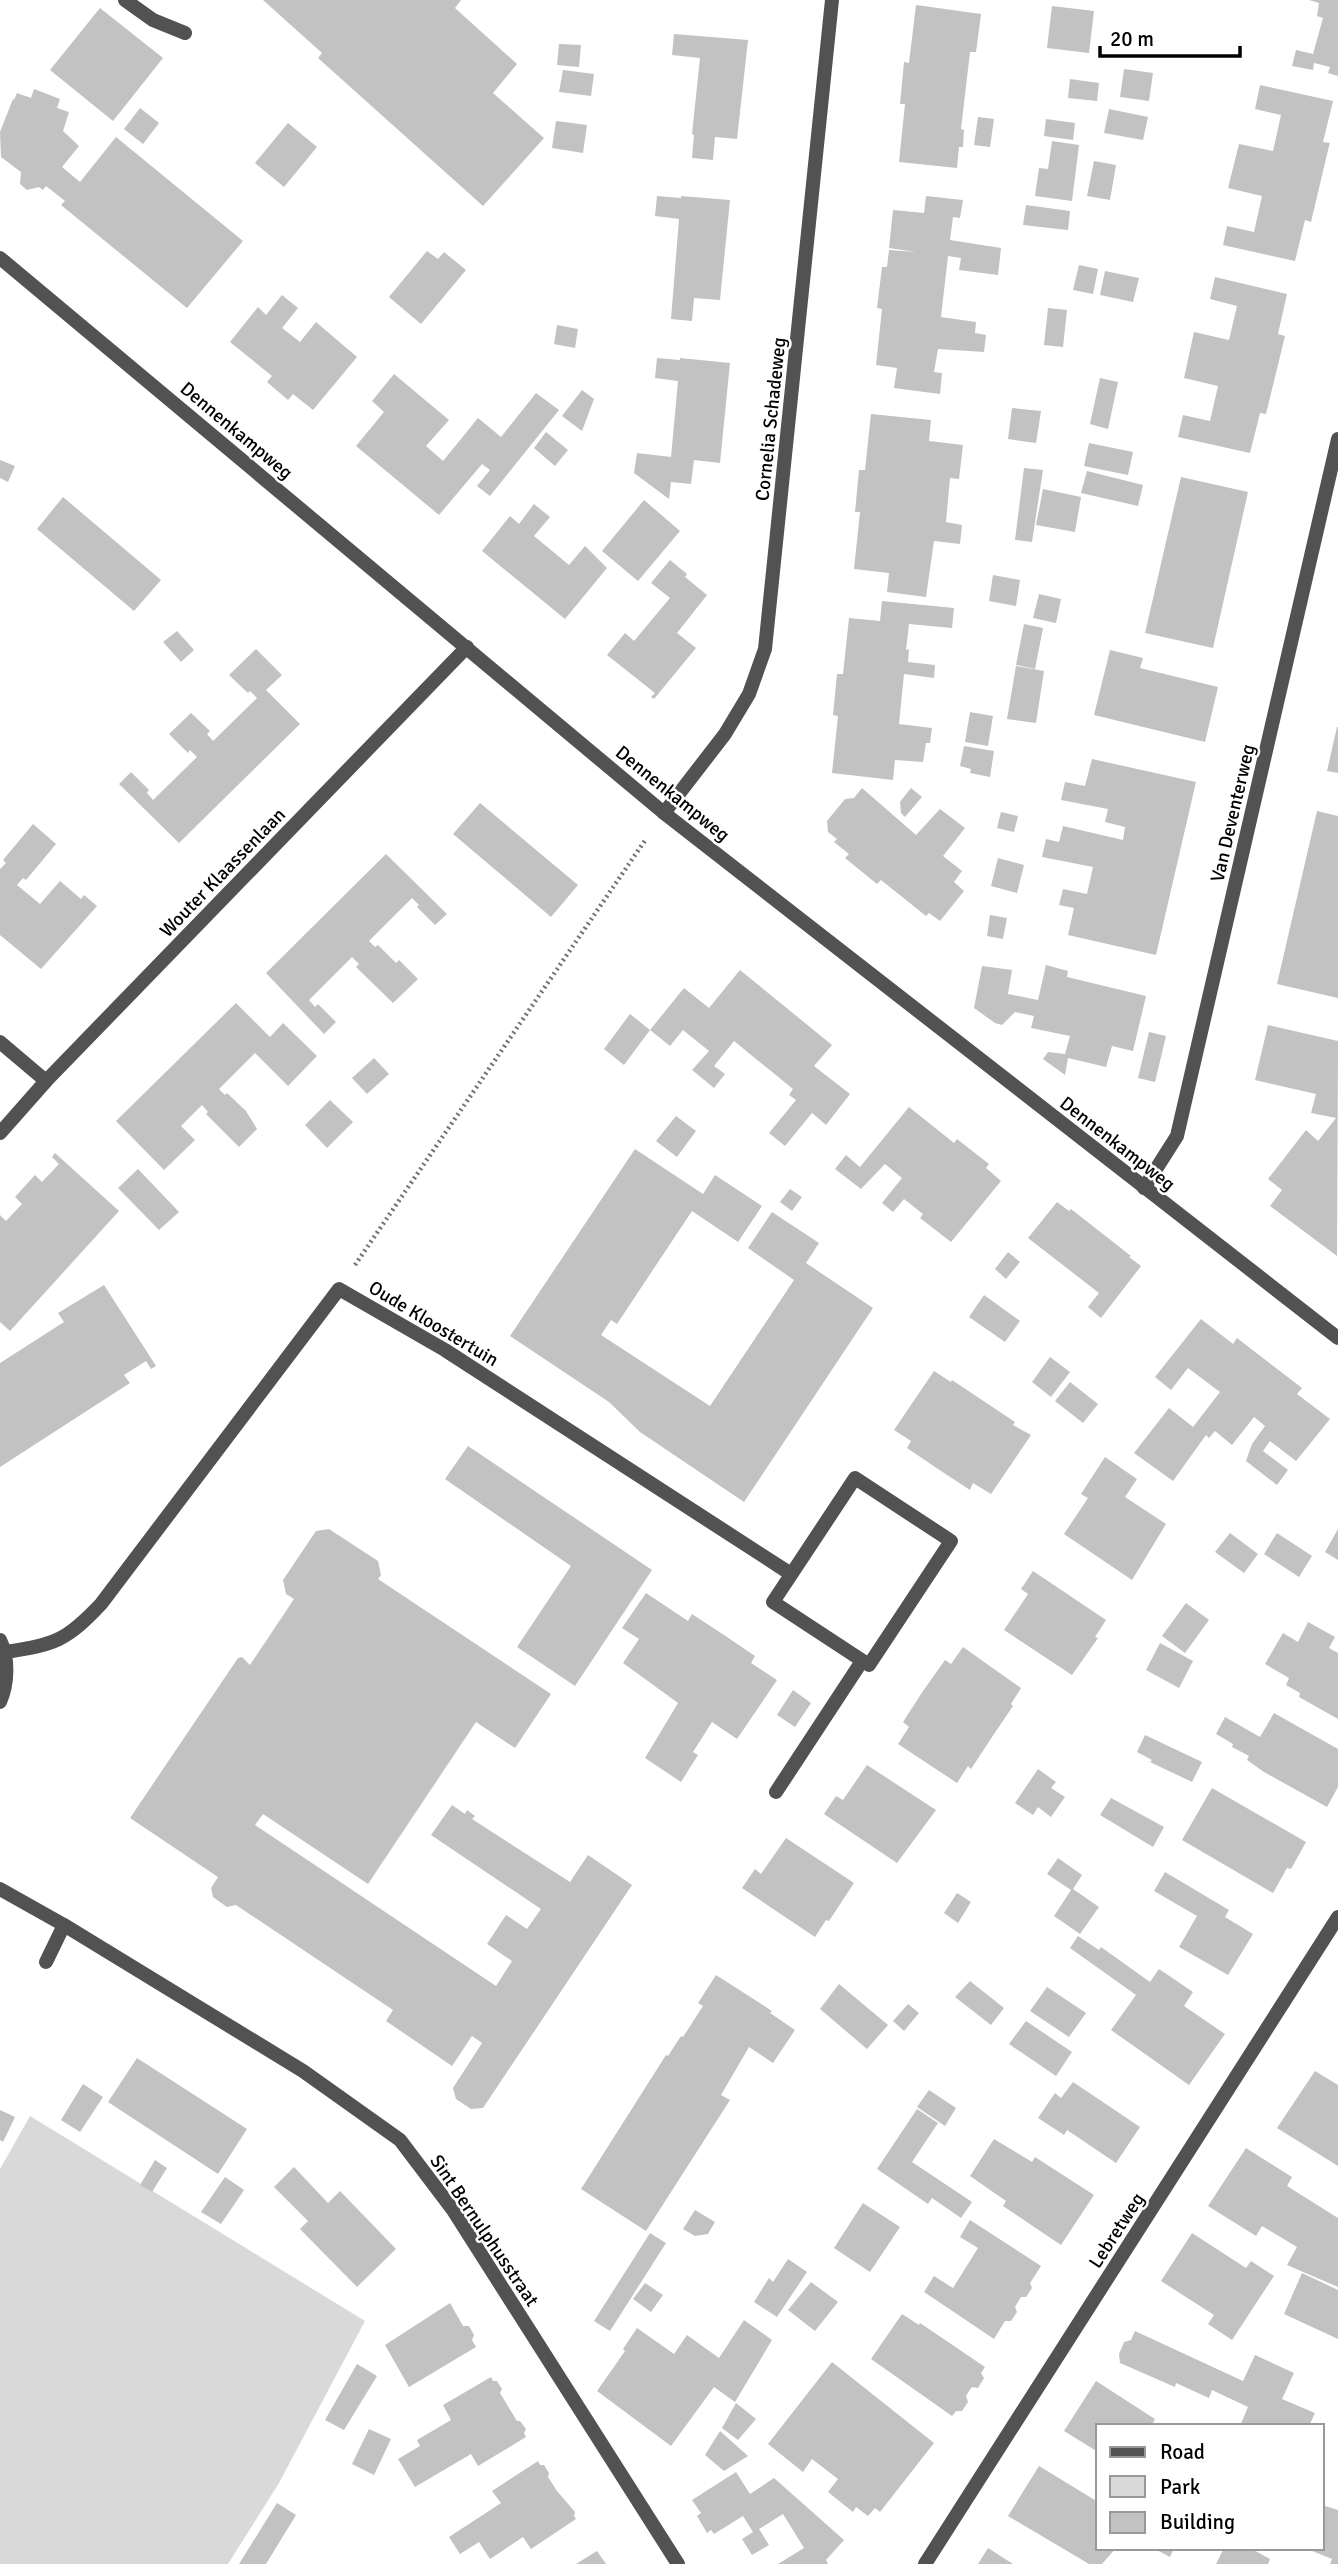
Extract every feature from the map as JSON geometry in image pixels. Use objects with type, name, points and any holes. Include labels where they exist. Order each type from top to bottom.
[{"type":"street","points":[[125,0],[153,20],[185,33]]},
{"type":"street","name":"Cornelia Schadeweg","points":[[664,813],[725,734],[749,694],[765,649],[832,0]]},
{"type":"street","name":"Dennenkampweg","points":[[0,258],[664,813],[1338,1338]]},
{"type":"street","name":"Van Deventerweg","points":[[1144,1188],[1177,1136],[1338,439]]},
{"type":"street","name":"Wouter Klaassenlaan","points":[[0,1133],[46,1081],[467,647]]},
{"type":"street","points":[[0,1042],[46,1081]]},
{"type":"street","name":"Oude Kloostertuin","points":[[3,1646],[48,1645],[76,1630],[101,1604],[339,1289],[445,1350],[791,1574]]},
{"type":"street","points":[[855,1478],[951,1541],[869,1665],[862,1661],[773,1602],[855,1478]]},
{"type":"street","points":[[0,1702],[4,1692],[3,1646]]},
{"type":"street","points":[[776,1792],[862,1661]]},
{"type":"street","name":"Sint Bernulphusstraat","points":[[0,1889],[303,2071],[400,2140],[453,2210],[678,2564]]},
{"type":"street","name":"Lebretweg","points":[[925,2564],[1338,1917]]},
{"type":"street","points":[[46,1962],[64,1925]]},
{"type":"path","points":[[339,1289],[664,813]]},
{"type":"green space","points":[[30,2116],[365,2321],[279,2483],[228,2564],[0,2564],[0,2169]]},
{"type":"building","points":[[263,0],[461,0],[455,8],[517,64],[493,93],[544,138],[483,206],[318,58],[322,53]]},
{"type":"building","points":[[1309,0],[1338,0],[1338,76],[1328,73],[1330,67],[1314,63],[1313,70],[1292,66],[1296,50],[1313,54],[1323,18],[1317,16],[1319,3]]},
{"type":"building","points":[[916,5],[981,14],[976,52],[970,52],[961,129],[964,130],[963,147],[959,147],[957,168],[899,162],[905,104],[900,104],[904,62],[909,63]]},
{"type":"building","points":[[1052,6],[1094,11],[1089,53],[1047,48]]},
{"type":"building","points":[[100,8],[163,58],[113,121],[50,70]]},
{"type":"building","points":[[674,34],[748,40],[737,139],[715,137],[713,160],[692,158],[700,58],[672,55]]},
{"type":"building","points":[[559,44],[581,45],[579,67],[557,65]]},
{"type":"building","points":[[1124,69],[1153,73],[1149,101],[1120,97]]},
{"type":"building","points":[[563,70],[594,74],[591,96],[559,92]]},
{"type":"building","points":[[1070,79],[1099,83],[1097,101],[1068,98]]},
{"type":"building","points":[[1260,85],[1333,101],[1323,142],[1330,143],[1311,222],[1305,220],[1295,261],[1223,245],[1227,226],[1254,232],[1262,196],[1228,188],[1239,144],[1273,151],[1281,115],[1255,109]]},
{"type":"building","points":[[34,89],[60,99],[57,108],[69,112],[63,131],[79,146],[62,167],[80,182],[116,137],[243,241],[187,308],[61,205],[65,201],[46,186],[43,190],[39,187],[27,190],[20,184],[21,172],[1,157],[0,132],[13,99],[17,93],[31,98]]},
{"type":"building","points":[[140,108],[159,123],[143,144],[124,129]]},
{"type":"building","points":[[1109,109],[1148,117],[1143,140],[1104,133]]},
{"type":"building","points":[[978,117],[994,119],[990,147],[974,145]]},
{"type":"building","points":[[1046,119],[1075,123],[1073,140],[1044,136]]},
{"type":"building","points":[[556,121],[587,125],[583,153],[552,148]]},
{"type":"building","points":[[288,123],[317,147],[284,187],[255,163]]},
{"type":"building","points":[[1052,141],[1079,145],[1072,201],[1035,196],[1039,168],[1048,169]]},
{"type":"building","points":[[1094,161],[1116,165],[1110,200],[1087,196]]},
{"type":"building","points":[[657,196],[730,200],[720,300],[694,298],[692,321],[671,319],[679,219],[655,216]]},
{"type":"building","points":[[926,196],[963,200],[960,218],[953,217],[950,240],[1001,248],[998,275],[959,270],[961,258],[948,256],[941,317],[976,322],[975,333],[986,335],[984,352],[938,349],[934,372],[942,373],[940,394],[894,388],[897,368],[876,365],[882,309],[877,308],[882,267],[887,267],[889,250],[916,252],[889,248],[893,210],[924,213]]},
{"type":"building","points":[[1026,205],[1070,211],[1068,230],[1023,225]]},
{"type":"building","points":[[427,251],[438,259],[444,252],[466,270],[421,324],[389,297]]},
{"type":"building","points":[[1079,265],[1098,269],[1093,294],[1073,290]]},
{"type":"building","points":[[1105,271],[1139,278],[1133,302],[1100,295]]},
{"type":"building","points":[[1215,277],[1287,294],[1278,334],[1285,336],[1266,414],[1260,413],[1250,453],[1178,437],[1183,415],[1210,421],[1218,386],[1184,378],[1194,332],[1229,340],[1237,306],[1210,299]]},
{"type":"building","points":[[282,295],[298,308],[282,328],[300,342],[316,322],[357,357],[313,410],[293,394],[288,400],[267,382],[272,376],[230,342],[258,307],[266,315]]},
{"type":"building","points":[[1048,308],[1067,310],[1063,347],[1044,345]]},
{"type":"building","points":[[557,325],[578,329],[575,348],[554,344]]},
{"type":"building","points":[[657,358],[730,363],[720,463],[694,460],[691,484],[671,482],[669,499],[634,473],[637,453],[671,457],[678,381],[655,378]]},
{"type":"building","points":[[394,374],[449,420],[426,446],[443,461],[478,418],[501,437],[536,393],[559,410],[490,496],[477,486],[490,470],[482,464],[439,515],[356,446],[384,412],[372,401]]},
{"type":"building","points":[[1100,378],[1118,382],[1108,429],[1090,424]]},
{"type":"building","points":[[582,390],[594,399],[582,431],[562,416]]},
{"type":"building","points":[[1012,408],[1041,411],[1036,443],[1008,439]]},
{"type":"building","points":[[871,414],[931,420],[929,441],[963,445],[959,479],[950,478],[946,522],[962,525],[960,544],[934,541],[926,597],[887,592],[889,573],[854,569],[860,512],[855,512],[859,470],[865,470]]},
{"type":"building","points":[[546,432],[568,450],[555,466],[534,448]]},
{"type":"building","points":[[1089,443],[1133,452],[1128,475],[1084,466]]},
{"type":"building","points":[[0,460],[15,466],[8,482],[0,478]]},
{"type":"building","points":[[1024,468],[1043,470],[1032,542],[1015,540]]},
{"type":"building","points":[[1087,471],[1143,485],[1138,506],[1081,493]]},
{"type":"building","points":[[1181,477],[1248,492],[1213,648],[1145,633]]},
{"type":"building","points":[[1043,489],[1081,497],[1075,532],[1036,525]]},
{"type":"building","points":[[63,497],[161,580],[134,611],[37,529]]},
{"type":"building","points":[[644,500],[680,531],[638,581],[602,551]]},
{"type":"building","points":[[534,504],[550,517],[534,536],[569,565],[585,546],[607,568],[565,619],[482,551],[510,516],[519,524]]},
{"type":"building","points":[[670,560],[707,595],[677,633],[696,648],[654,699],[651,697],[655,693],[607,655],[625,633],[634,641],[670,598],[651,583]]},
{"type":"building","points":[[993,575],[1020,580],[1016,606],[989,601]]},
{"type":"building","points":[[1039,594],[1061,599],[1056,623],[1033,618]]},
{"type":"building","points":[[882,601],[954,608],[952,628],[909,624],[906,650],[909,649],[908,662],[935,665],[934,678],[904,674],[899,724],[932,728],[923,762],[895,760],[893,780],[832,773],[838,716],[833,715],[837,674],[843,674],[849,618],[880,621]]},
{"type":"building","points":[[1024,624],[1043,628],[1035,669],[1016,665]]},
{"type":"building","points":[[177,631],[194,650],[181,662],[163,642]]},
{"type":"building","points":[[256,649],[282,675],[266,690],[300,724],[179,843],[119,784],[131,772],[149,790],[147,793],[153,800],[197,757],[190,750],[188,753],[169,734],[191,713],[210,731],[207,734],[213,741],[257,698],[229,675]]},
{"type":"building","points":[[1110,650],[1143,658],[1140,668],[1218,687],[1205,742],[1094,715]]},
{"type":"building","points":[[1016,666],[1044,671],[1036,723],[1007,719]]},
{"type":"building","points":[[970,712],[993,716],[988,746],[965,742]]},
{"type":"building","points":[[1338,727],[1338,773],[1327,771]]},
{"type":"building","points":[[964,746],[994,751],[990,777],[970,773],[971,769],[960,766]]},
{"type":"building","points":[[1092,759],[1196,782],[1156,955],[1068,935],[1074,908],[1059,905],[1063,889],[1087,894],[1093,867],[1042,857],[1046,839],[1059,842],[1063,826],[1123,840],[1125,827],[1105,822],[1108,809],[1061,800],[1065,782],[1085,786]]},
{"type":"building","points":[[862,788],[916,835],[940,809],[965,828],[943,856],[962,871],[954,882],[964,891],[940,921],[929,913],[926,916],[881,880],[877,884],[845,858],[849,854],[834,842],[837,839],[828,832],[827,821],[845,799],[854,798]]},
{"type":"building","points":[[911,788],[922,797],[905,817],[901,813],[900,802]]},
{"type":"building","points":[[480,803],[578,885],[551,917],[453,834]]},
{"type":"building","points":[[1317,811],[1338,816],[1338,998],[1277,984]]},
{"type":"building","points":[[1001,812],[1018,816],[1014,832],[997,828]]},
{"type":"building","points":[[33,824],[56,844],[26,880],[23,878],[17,885],[40,904],[60,881],[81,899],[84,895],[97,906],[41,969],[0,935],[0,869],[6,863],[3,860]]},
{"type":"building","points":[[386,854],[447,914],[435,925],[412,898],[369,941],[375,947],[378,945],[396,963],[399,960],[418,979],[393,1003],[356,967],[359,964],[352,957],[309,1000],[315,1007],[318,1004],[336,1022],[324,1034],[266,973]]},
{"type":"building","points":[[998,858],[1024,865],[1017,893],[991,886]]},
{"type":"building","points":[[990,915],[1007,918],[1003,939],[987,936]]},
{"type":"building","points":[[1046,965],[1068,971],[1067,977],[1146,996],[1133,1051],[1112,1046],[1106,1067],[1068,1058],[1065,1075],[1043,1059],[1048,1052],[1065,1054],[1070,1036],[1031,1028],[1034,1016],[1015,1012],[1002,1025],[974,1008],[982,966],[1012,970],[1008,994],[1038,1000]]},
{"type":"building","points":[[740,970],[832,1045],[814,1066],[850,1094],[826,1125],[812,1113],[785,1146],[769,1133],[796,1100],[789,1095],[793,1089],[734,1041],[714,1066],[725,1074],[714,1088],[692,1070],[709,1051],[683,1030],[670,1046],[650,1030],[684,988],[709,1008]]},
{"type":"building","points":[[236,1003],[270,1037],[283,1023],[317,1056],[288,1086],[255,1053],[219,1089],[246,1111],[257,1129],[239,1147],[206,1114],[208,1112],[202,1105],[181,1126],[195,1140],[164,1170],[116,1121]]},
{"type":"building","points":[[630,1014],[650,1030],[624,1065],[604,1049]]},
{"type":"building","points":[[1268,1025],[1338,1041],[1337,1256],[1270,1206],[1282,1190],[1268,1179],[1306,1130],[1318,1141],[1336,1118],[1311,1113],[1316,1094],[1255,1080]]},
{"type":"building","points":[[1149,1032],[1166,1036],[1155,1082],[1138,1078]]},
{"type":"building","points":[[374,1058],[389,1074],[367,1094],[352,1078]]},
{"type":"building","points":[[330,1100],[353,1122],[327,1148],[305,1125]]},
{"type":"building","points":[[909,1107],[954,1143],[957,1139],[989,1164],[986,1168],[1001,1181],[951,1242],[920,1218],[923,1214],[904,1199],[893,1212],[882,1203],[902,1178],[885,1164],[861,1189],[835,1169],[846,1155],[860,1167]]},
{"type":"building","points":[[676,1116],[696,1131],[677,1157],[656,1141]]},
{"type":"building","points":[[635,1149],[703,1194],[715,1175],[762,1206],[738,1242],[692,1211],[617,1324],[611,1320],[601,1335],[710,1406],[794,1280],[748,1248],[772,1212],[819,1243],[806,1263],[873,1308],[744,1502],[640,1432],[609,1402],[510,1336]]},
{"type":"building","points":[[55,1153],[119,1211],[10,1331],[0,1322],[0,1215],[6,1221],[22,1204],[15,1197],[35,1175],[42,1182],[59,1164],[52,1157]]},
{"type":"building","points":[[138,1169],[179,1212],[159,1230],[118,1188]]},
{"type":"building","points":[[790,1189],[802,1197],[792,1211],[780,1202]]},
{"type":"building","points":[[1057,1202],[1069,1211],[1071,1209],[1141,1266],[1101,1318],[1088,1307],[1099,1293],[1028,1238]]},
{"type":"building","points":[[1008,1252],[1020,1262],[1006,1279],[995,1269]]},
{"type":"building","points":[[104,1285],[156,1366],[151,1369],[146,1361],[124,1375],[130,1383],[0,1467],[0,1363],[64,1322],[58,1313]]},
{"type":"building","points":[[984,1295],[1020,1321],[1005,1342],[969,1317]]},
{"type":"building","points":[[1201,1319],[1233,1344],[1237,1338],[1302,1388],[1297,1394],[1330,1419],[1296,1461],[1270,1441],[1263,1451],[1288,1470],[1277,1485],[1246,1461],[1252,1444],[1265,1426],[1254,1417],[1232,1445],[1215,1431],[1209,1438],[1206,1435],[1173,1481],[1134,1453],[1169,1408],[1193,1427],[1220,1392],[1188,1368],[1171,1390],[1155,1377]]},
{"type":"building","points":[[1050,1357],[1070,1372],[1051,1397],[1032,1382]]},
{"type":"building","points":[[934,1371],[951,1382],[952,1380],[1031,1435],[991,1494],[973,1483],[970,1490],[938,1469],[907,1448],[911,1441],[894,1430]]},
{"type":"building","points":[[1070,1382],[1098,1404],[1083,1423],[1055,1401]]},
{"type":"building","points":[[468,1446],[652,1570],[575,1686],[517,1647],[571,1566],[445,1479]]},
{"type":"building","points":[[1105,1457],[1137,1479],[1125,1497],[1166,1524],[1132,1580],[1064,1534],[1088,1498],[1081,1494]]},
{"type":"building","points":[[329,1529],[378,1561],[381,1575],[378,1579],[551,1694],[515,1748],[476,1722],[368,1884],[263,1814],[255,1825],[496,1986],[512,1961],[487,1944],[506,1915],[527,1929],[541,1909],[431,1835],[452,1805],[465,1814],[467,1810],[475,1816],[472,1819],[570,1882],[588,1855],[632,1885],[483,2108],[471,2109],[456,2099],[453,2088],[482,2043],[472,2036],[452,2066],[386,2021],[393,2010],[236,1905],[227,1907],[213,1897],[211,1888],[218,1877],[130,1818],[238,1658],[242,1657],[250,1665],[294,1599],[286,1594],[283,1580],[316,1531]]},
{"type":"building","points":[[1338,1529],[1338,1560],[1325,1552]]},
{"type":"building","points":[[1230,1533],[1258,1554],[1244,1573],[1215,1552]]},
{"type":"building","points":[[1277,1533],[1312,1556],[1299,1577],[1264,1554]]},
{"type":"building","points":[[1033,1571],[1106,1620],[1095,1637],[1098,1638],[1072,1675],[1004,1630],[1028,1594],[1021,1589]]},
{"type":"building","points":[[646,1593],[688,1621],[692,1614],[724,1635],[755,1656],[751,1663],[777,1680],[737,1739],[712,1722],[693,1752],[698,1755],[681,1782],[645,1758],[678,1703],[623,1663],[639,1639],[622,1628]]},
{"type":"building","points":[[1186,1603],[1209,1620],[1185,1653],[1162,1636]]},
{"type":"building","points":[[1308,1622],[1335,1637],[1329,1648],[1338,1653],[1338,1719],[1299,1697],[1300,1693],[1286,1685],[1289,1678],[1265,1664],[1283,1633],[1298,1642]]},
{"type":"building","points":[[1160,1643],[1193,1661],[1179,1688],[1146,1670]]},
{"type":"building","points":[[963,1647],[1021,1688],[1011,1704],[1013,1706],[971,1769],[968,1766],[957,1783],[898,1744],[909,1727],[903,1722],[923,1691],[945,1660],[951,1664]]},
{"type":"building","points":[[793,1690],[811,1703],[795,1727],[777,1715]]},
{"type":"building","points":[[1274,1713],[1338,1749],[1338,1787],[1327,1807],[1264,1772],[1247,1760],[1249,1756],[1216,1734],[1225,1717],[1260,1737]]},
{"type":"building","points":[[1145,1735],[1202,1762],[1192,1782],[1150,1762],[1152,1760],[1137,1752]]},
{"type":"building","points":[[867,1765],[936,1810],[897,1863],[824,1814],[836,1796],[843,1800]]},
{"type":"building","points":[[1038,1769],[1056,1782],[1051,1788],[1065,1797],[1051,1817],[1038,1807],[1033,1815],[1015,1803]]},
{"type":"building","points":[[1212,1788],[1306,1842],[1273,1893],[1182,1840]]},
{"type":"building","points":[[1111,1798],[1164,1827],[1153,1847],[1100,1815]]},
{"type":"building","points":[[786,1838],[854,1883],[815,1937],[742,1888],[755,1869],[761,1874]]},
{"type":"building","points":[[1058,1858],[1082,1875],[1073,1889],[1099,1907],[1080,1934],[1054,1916],[1071,1890],[1047,1874]]},
{"type":"building","points":[[1165,1872],[1229,1910],[1225,1917],[1253,1934],[1228,1975],[1179,1947],[1197,1916],[1154,1891]]},
{"type":"building","points":[[957,1893],[971,1902],[958,1923],[944,1913]]},
{"type":"building","points":[[1078,1936],[1099,1950],[1101,1947],[1150,1982],[1159,1969],[1193,1992],[1184,2006],[1225,2034],[1189,2085],[1111,2030],[1136,1995],[1070,1948]]},
{"type":"building","points":[[716,1975],[772,2011],[770,2013],[795,2030],[773,2063],[749,2047],[721,2095],[730,2100],[646,2231],[581,2189],[666,2055],[668,2056],[681,2036],[683,2037],[703,2006],[698,2003]]},
{"type":"building","points":[[970,1981],[1004,2008],[991,2025],[955,1997]]},
{"type":"building","points":[[839,1984],[888,2025],[867,2049],[820,2009]]},
{"type":"building","points":[[1047,1987],[1086,2013],[1069,2037],[1030,2011]]},
{"type":"building","points":[[908,2004],[919,2013],[904,2031],[893,2021]]},
{"type":"building","points":[[1026,2021],[1072,2052],[1056,2076],[1009,2044]]},
{"type":"building","points":[[137,2058],[247,2129],[218,2174],[108,2102]]},
{"type":"building","points":[[1315,2071],[1338,2085],[1338,2166],[1277,2128]]},
{"type":"building","points":[[1073,2082],[1140,2127],[1116,2163],[1067,2130],[1064,2135],[1038,2118],[1055,2093],[1061,2098]]},
{"type":"building","points":[[83,2084],[103,2097],[80,2132],[61,2120]]},
{"type":"building","points":[[929,2090],[956,2108],[945,2126],[917,2107]]},
{"type":"building","points":[[917,2109],[938,2123],[912,2162],[972,2202],[961,2218],[932,2198],[928,2204],[877,2169]]},
{"type":"building","points":[[0,2110],[15,2117],[3,2142],[0,2140]]},
{"type":"building","points":[[994,2139],[1032,2162],[1035,2157],[1094,2195],[1061,2245],[1003,2206],[1006,2201],[970,2176]]},
{"type":"building","points":[[1246,2148],[1292,2177],[1287,2186],[1338,2218],[1338,2287],[1287,2265],[1297,2247],[1262,2226],[1256,2236],[1208,2206]]},
{"type":"building","points":[[155,2160],[167,2168],[152,2192],[140,2185]]},
{"type":"building","points":[[294,2167],[328,2203],[340,2191],[396,2249],[357,2287],[300,2229],[308,2221],[274,2187]]},
{"type":"building","points":[[225,2177],[244,2190],[221,2224],[201,2212]]},
{"type":"building","points":[[863,2203],[900,2227],[870,2272],[834,2248]]},
{"type":"building","points":[[695,2210],[715,2222],[708,2234],[695,2236],[683,2229]]},
{"type":"building","points":[[970,2220],[1041,2266],[1030,2283],[1032,2288],[1026,2297],[1021,2297],[1015,2307],[1017,2312],[1011,2321],[1005,2321],[994,2339],[924,2292],[934,2276],[953,2288],[978,2248],[960,2237]]},
{"type":"building","points":[[650,2233],[666,2243],[610,2331],[594,2321]]},
{"type":"building","points":[[1192,2233],[1246,2268],[1251,2261],[1274,2276],[1232,2340],[1208,2324],[1214,2315],[1161,2281]]},
{"type":"building","points":[[788,2259],[807,2272],[777,2317],[754,2302],[769,2278],[773,2282]]},
{"type":"building","points":[[1302,2273],[1338,2290],[1338,2339],[1284,2314]]},
{"type":"building","points":[[811,2282],[838,2302],[815,2331],[788,2310]]},
{"type":"building","points":[[645,2283],[663,2295],[651,2312],[633,2299]]},
{"type":"building","points":[[450,2303],[463,2326],[469,2326],[476,2347],[409,2387],[385,2345]]},
{"type":"building","points":[[902,2314],[919,2325],[920,2323],[985,2367],[981,2373],[984,2378],[978,2388],[972,2387],[969,2391],[966,2396],[968,2402],[962,2411],[956,2411],[952,2416],[871,2359]]},
{"type":"building","points":[[744,2320],[772,2340],[735,2402],[714,2387],[671,2446],[597,2391],[625,2351],[623,2349],[637,2328],[674,2354],[687,2335],[719,2358]]},
{"type":"building","points":[[1135,2331],[1243,2381],[1255,2355],[1294,2373],[1282,2399],[1315,2413],[1310,2424],[1241,2424],[1248,2407],[1212,2390],[1209,2398],[1176,2383],[1175,2387],[1120,2363],[1119,2354],[1124,2342],[1131,2340]]},
{"type":"building","points":[[832,2362],[934,2443],[880,2512],[875,2508],[868,2516],[856,2507],[853,2512],[828,2492],[838,2479],[812,2459],[803,2472],[768,2444]]},
{"type":"building","points":[[357,2364],[377,2376],[344,2430],[325,2420]]},
{"type":"building","points":[[491,2377],[502,2389],[500,2393],[517,2421],[526,2429],[526,2437],[478,2466],[471,2454],[415,2487],[398,2459],[420,2446],[417,2440],[451,2420],[443,2405]]},
{"type":"building","points":[[1096,2381],[1155,2419],[1154,2424],[1096,2424],[1096,2451],[1064,2431]]},
{"type":"building","points":[[736,2403],[756,2419],[738,2440],[722,2428]]},
{"type":"building","points":[[369,2429],[391,2439],[374,2475],[352,2464]]},
{"type":"building","points":[[720,2431],[748,2456],[724,2471],[705,2455]]},
{"type":"building","points":[[538,2461],[540,2465],[544,2465],[557,2491],[575,2512],[576,2519],[531,2549],[523,2537],[490,2559],[479,2542],[460,2554],[449,2537],[501,2503],[492,2491]]},
{"type":"building","points":[[1039,2466],[1096,2501],[1096,2550],[1114,2550],[1102,2564],[1089,2564],[1008,2516]]},
{"type":"building","points":[[736,2472],[750,2494],[774,2478],[844,2540],[826,2560],[828,2564],[778,2564],[804,2548],[783,2514],[759,2529],[769,2545],[752,2555],[742,2539],[753,2532],[743,2516],[714,2534],[711,2530],[707,2533],[697,2516],[701,2513],[692,2500]]},
{"type":"building","points":[[277,2503],[296,2515],[266,2564],[239,2564]]},
{"type":"building","points":[[1324,2506],[1338,2510],[1338,2564],[1330,2564],[1332,2559],[1310,2550],[1324,2550]]},
{"type":"building","points":[[988,2548],[1013,2564],[978,2564]]},
{"type":"building","points":[[1157,2550],[1173,2550],[1170,2557]]},
{"type":"building","points":[[1223,2550],[1254,2550],[1270,2559],[1268,2564],[1216,2564]]},
{"type":"building","points":[[597,2551],[606,2564],[576,2564]]}]
